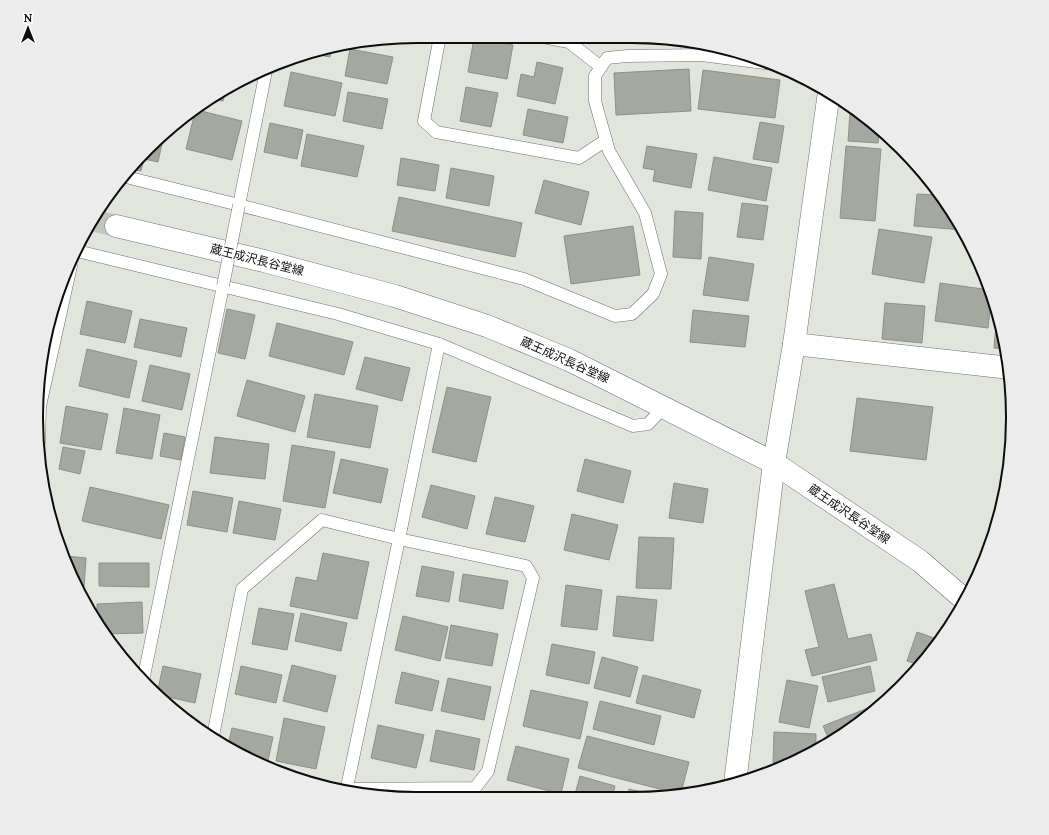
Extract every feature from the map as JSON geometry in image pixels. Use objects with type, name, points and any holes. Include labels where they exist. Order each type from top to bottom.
[{"type":"main road","points":[[736,777],[774,463],[794,344],[828,99]]},
{"type":"main road","name":"蔵王成沢長谷堂線","points":[[116,226],[264,261],[410,300],[487,326],[562,357],[774,463],[920,561],[960,596]]},
{"type":"main road","points":[[794,344],[1003,367]]},
{"type":"lane","points":[[439,43],[424,121],[436,132],[579,158],[606,140]]},
{"type":"lane","points":[[570,43],[601,67]]},
{"type":"lane","points":[[130,178],[524,279],[615,316],[632,314],[653,294],[661,274],[645,214],[609,151],[595,101],[595,76],[607,58],[628,56],[701,55],[743,60]]},
{"type":"lane","points":[[145,673],[265,76]]},
{"type":"lane","points":[[82,252],[338,314],[439,344],[633,426],[648,424],[664,407]]},
{"type":"lane","points":[[45,385],[66,290]]},
{"type":"lane","points":[[344,785],[399,540],[439,344]]},
{"type":"lane","points":[[213,731],[242,589],[322,520],[399,540],[526,566],[533,578],[488,771],[475,788],[375,790]]},
{"type":"building","points":[[473,43],[502,43],[513,45],[507,79],[468,72]]},
{"type":"building","points":[[350,49],[393,57],[387,84],[345,76]]},
{"type":"building","points":[[331,53],[330,57],[323,56]]},
{"type":"building","points":[[537,62],[563,68],[555,104],[517,96],[521,74],[534,77]]},
{"type":"building","points":[[689,69],[691,111],[616,115],[614,73]]},
{"type":"building","points":[[703,70],[780,80],[775,118],[698,109]]},
{"type":"building","points":[[291,72],[342,83],[335,116],[284,106]]},
{"type":"building","points":[[466,87],[498,93],[491,127],[460,121]]},
{"type":"building","points":[[348,92],[388,99],[382,129],[343,121]]},
{"type":"building","points":[[224,97],[223,101],[218,100]]},
{"type":"building","points":[[528,109],[568,117],[563,143],[523,135]]},
{"type":"building","points":[[202,111],[242,121],[232,160],[186,149],[194,117]]},
{"type":"building","points":[[850,113],[879,137],[878,143],[848,141]]},
{"type":"building","points":[[760,122],[784,126],[778,163],[753,159]]},
{"type":"building","points":[[270,123],[303,130],[297,159],[264,152]]},
{"type":"building","points":[[307,134],[364,146],[357,177],[301,166]]},
{"type":"building","points":[[162,145],[158,162],[147,160]]},
{"type":"building","points":[[647,146],[697,154],[691,188],[653,181],[655,170],[643,168]]},
{"type":"building","points":[[846,146],[881,149],[875,221],[840,218]]},
{"type":"building","points":[[714,157],[772,168],[766,201],[708,190]]},
{"type":"building","points":[[401,158],[439,165],[435,191],[397,185]]},
{"type":"building","points":[[143,164],[141,171],[137,170]]},
{"type":"building","points":[[451,168],[494,176],[489,206],[446,198]]},
{"type":"building","points":[[544,180],[589,192],[581,225],[535,213]]},
{"type":"building","points":[[917,194],[933,195],[956,229],[914,226]]},
{"type":"building","points":[[399,197],[522,223],[515,257],[392,231]]},
{"type":"building","points":[[742,203],[768,206],[763,240],[737,237]]},
{"type":"building","points":[[675,211],[703,213],[701,259],[673,257]]},
{"type":"building","points":[[633,226],[640,275],[571,284],[564,236]]},
{"type":"building","points":[[879,229],[932,237],[924,283],[872,274]]},
{"type":"building","points":[[709,257],[754,264],[748,301],[703,295]]},
{"type":"building","points":[[940,283],[983,289],[990,311],[988,328],[935,321]]},
{"type":"building","points":[[87,301],[132,311],[125,343],[80,334]]},
{"type":"building","points":[[885,303],[925,306],[922,343],[882,339]]},
{"type":"building","points":[[227,309],[255,315],[245,359],[218,353]]},
{"type":"building","points":[[693,310],[749,316],[745,347],[690,342]]},
{"type":"building","points":[[140,319],[187,328],[181,357],[134,347]]},
{"type":"building","points":[[277,323],[353,342],[344,375],[269,356]]},
{"type":"building","points":[[995,330],[1000,349],[994,348]]},
{"type":"building","points":[[87,349],[137,361],[129,398],[79,386]]},
{"type":"building","points":[[365,357],[410,368],[402,401],[356,389]]},
{"type":"building","points":[[150,365],[190,374],[182,410],[142,401]]},
{"type":"building","points":[[247,380],[305,396],[295,432],[237,416]]},
{"type":"building","points":[[447,387],[491,397],[476,462],[432,452]]},
{"type":"building","points":[[315,394],[378,406],[370,448],[307,437]]},
{"type":"building","points":[[857,398],[933,407],[926,460],[850,451]]},
{"type":"building","points":[[66,406],[108,414],[101,450],[60,443]]},
{"type":"building","points":[[124,408],[160,415],[152,459],[116,453]]},
{"type":"building","points":[[164,433],[185,437],[181,460],[160,456]]},
{"type":"building","points":[[215,437],[269,444],[265,479],[210,473]]},
{"type":"building","points":[[292,445],[335,452],[325,508],[283,501]]},
{"type":"building","points":[[63,447],[85,451],[80,474],[59,469]]},
{"type":"building","points":[[341,459],[388,469],[381,503],[333,493]]},
{"type":"building","points":[[585,459],[631,471],[623,503],[577,491]]},
{"type":"building","points":[[674,483],[708,489],[703,523],[669,518]]},
{"type":"building","points":[[431,485],[475,496],[467,529],[422,517]]},
{"type":"building","points":[[90,487],[169,505],[161,539],[82,521]]},
{"type":"building","points":[[193,491],[233,498],[227,532],[187,525]]},
{"type":"building","points":[[495,497],[534,506],[525,542],[486,534]]},
{"type":"building","points":[[239,501],[281,509],[275,540],[233,533]]},
{"type":"building","points":[[572,514],[618,525],[609,560],[564,550]]},
{"type":"building","points":[[639,537],[674,538],[671,589],[636,588]]},
{"type":"building","points":[[323,553],[369,562],[357,619],[290,606],[296,577],[317,581]]},
{"type":"building","points":[[70,556],[86,558],[84,587]]},
{"type":"building","points":[[99,563],[149,563],[149,587],[99,586]]},
{"type":"building","points":[[422,566],[454,572],[449,602],[416,596]]},
{"type":"building","points":[[463,574],[508,581],[503,609],[459,601]]},
{"type":"building","points":[[834,584],[848,639],[871,634],[877,660],[812,676],[805,650],[819,647],[805,591]]},
{"type":"building","points":[[566,585],[602,590],[597,630],[561,626]]},
{"type":"building","points":[[617,596],[657,600],[653,641],[613,636]]},
{"type":"building","points":[[142,602],[143,633],[112,634],[97,611],[97,604]]},
{"type":"building","points":[[259,608],[294,614],[287,650],[252,644]]},
{"type":"building","points":[[301,613],[347,623],[341,651],[295,641]]},
{"type":"building","points":[[403,616],[448,627],[440,661],[395,650]]},
{"type":"building","points":[[451,625],[498,634],[492,666],[445,658]]},
{"type":"building","points":[[917,632],[934,638],[914,663],[907,661]]},
{"type":"building","points":[[552,644],[595,652],[589,684],[546,675]]},
{"type":"building","points":[[602,657],[638,667],[630,697],[594,688]]},
{"type":"building","points":[[292,665],[336,676],[327,712],[283,701]]},
{"type":"building","points":[[163,666],[201,674],[195,703],[169,697],[158,687]]},
{"type":"building","points":[[241,666],[282,675],[276,703],[235,694]]},
{"type":"building","points":[[870,666],[875,691],[828,702],[822,677]]},
{"type":"building","points":[[402,672],[439,681],[432,711],[395,703]]},
{"type":"building","points":[[643,675],[701,690],[694,718],[636,703]]},
{"type":"building","points":[[448,678],[491,687],[484,720],[441,711]]},
{"type":"building","points":[[787,680],[818,686],[809,728],[779,722]]},
{"type":"building","points":[[531,690],[588,702],[580,739],[523,726]]},
{"type":"building","points":[[600,701],[661,716],[654,745],[593,729]]},
{"type":"building","points":[[867,709],[828,737],[823,726]]},
{"type":"building","points":[[284,718],[325,727],[316,769],[276,761]]},
{"type":"building","points":[[378,725],[424,735],[416,768],[371,758]]},
{"type":"building","points":[[232,728],[273,737],[268,760],[229,741]]},
{"type":"building","points":[[436,730],[480,739],[474,770],[430,761]]},
{"type":"building","points":[[774,732],[816,734],[816,744],[773,763]]},
{"type":"building","points":[[587,736],[689,762],[682,789],[665,790],[578,768]]},
{"type":"building","points":[[516,746],[569,759],[561,792],[553,792],[507,780]]},
{"type":"building","points":[[580,776],[615,786],[614,792],[576,792]]},
{"type":"building","points":[[629,789],[640,792],[632,792],[628,792]]},
{"type":"tunnel","points":[[98,222],[116,226]]}]
